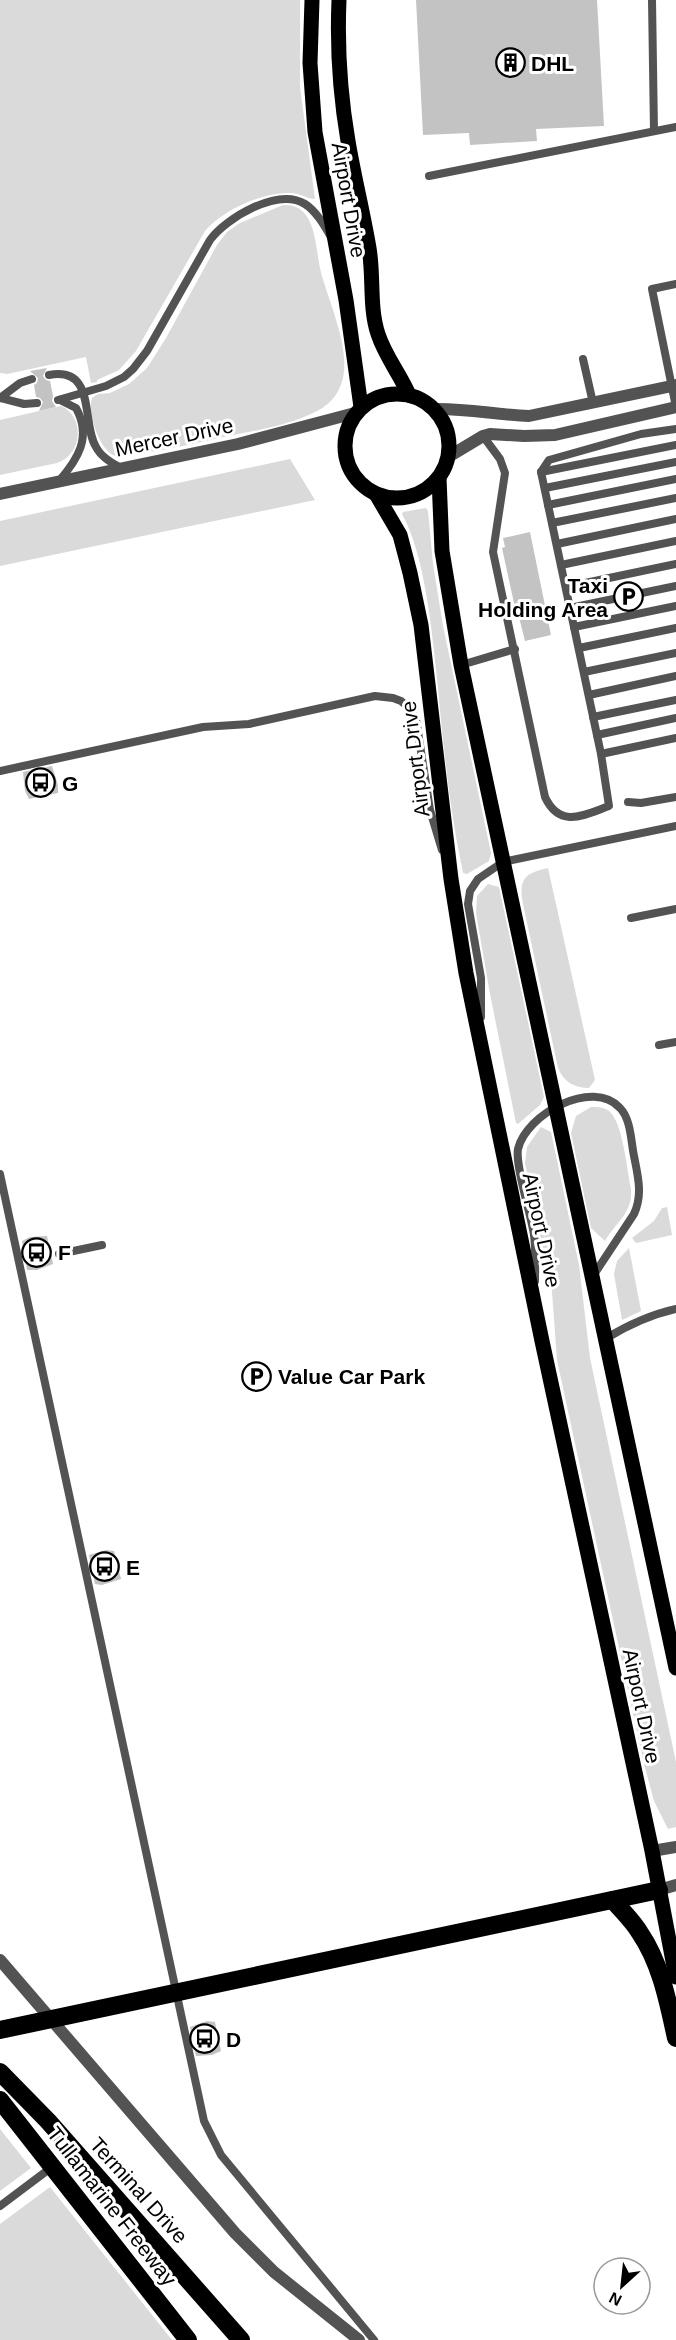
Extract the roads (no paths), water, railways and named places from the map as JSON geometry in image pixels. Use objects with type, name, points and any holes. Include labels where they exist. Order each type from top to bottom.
[{"type":"highway","points":[[0,2030],[667,1887]]},
{"type":"highway","points":[[614,1900],[646,1943],[667,1994],[676,2038]]},
{"type":"highway","name":"Terminal Drive","points":[[0,2072],[48,2121],[241,2340]]},
{"type":"highway","name":"Tullamarine Freeway","points":[[0,2100],[188,2340]]},
{"type":"main road","name":"Airport Drive","points":[[312,0],[310,63],[314,125],[354,354],[358,410]]},
{"type":"main road","name":"Airport Drive","points":[[339,0],[338,55],[342,99],[348,142],[370,252],[374,316],[384,349],[402,378],[409,395]]},
{"type":"main road","points":[[388,394],[409,395],[434,409],[444,423],[449,439],[448,457],[439,478],[421,493],[399,499],[376,494],[363,487],[347,463],[344,449],[346,434],[358,410],[368,401],[388,394]]},
{"type":"main road","name":"Airport Drive","points":[[439,478],[442,550],[461,665],[676,1668]]},
{"type":"main road","name":"Airport Drive","points":[[376,494],[400,535],[421,625],[451,879],[481,1048],[652,1851],[667,1887],[676,1977]]},
{"type":"street","points":[[434,409],[453,408],[529,416],[674,386]]},
{"type":"street","points":[[448,457],[490,434],[555,435],[676,407]]},
{"type":"street","name":"Mercer Drive","points":[[0,494],[238,444],[358,410]]},
{"type":"street","points":[[652,1851],[676,1847]]},
{"type":"street","points":[[0,1960],[235,2233],[274,2272],[359,2340]]},
{"type":"lane","points":[[652,0],[654,131]]},
{"type":"lane","points":[[429,177],[676,127]]},
{"type":"lane","points":[[58,482],[79,457],[83,436],[76,408],[68,402],[56,400],[117,381],[138,364],[210,240],[223,225],[233,218],[276,201],[286,199],[300,201],[316,214],[336,245]]},
{"type":"lane","points":[[676,284],[652,289],[674,386],[676,407]]},
{"type":"lane","points":[[583,359],[593,403]]},
{"type":"lane","points":[[49,375],[69,376],[78,383],[84,392],[96,447],[106,459],[121,468]]},
{"type":"lane","points":[[32,379],[20,383],[0,398],[24,404],[38,403]]},
{"type":"lane","points":[[483,436],[500,459],[505,473],[493,545],[498,579],[515,649],[545,797],[557,813],[575,817],[609,807],[601,753],[541,472],[549,460],[641,434],[676,429]]},
{"type":"lane","points":[[541,472],[676,445]]},
{"type":"lane","points":[[545,488],[676,462]]},
{"type":"lane","points":[[548,505],[676,479]]},
{"type":"lane","points":[[552,523],[676,498]]},
{"type":"lane","points":[[557,544],[676,519]]},
{"type":"lane","points":[[561,566],[676,541]]},
{"type":"lane","points":[[566,587],[676,564]]},
{"type":"lane","points":[[570,608],[676,586]]},
{"type":"lane","points":[[574,627],[676,606]]},
{"type":"lane","points":[[579,648],[676,628]]},
{"type":"lane","points":[[461,665],[515,649]]},
{"type":"lane","points":[[584,672],[676,653]]},
{"type":"lane","points":[[589,694],[676,676]]},
{"type":"lane","points":[[0,771],[203,727],[249,724],[375,696],[393,698],[408,707],[416,719],[430,810],[451,879]]},
{"type":"lane","points":[[593,717],[676,700]]},
{"type":"lane","points":[[597,735],[676,718]]},
{"type":"lane","points":[[601,753],[676,738]]},
{"type":"lane","points":[[628,802],[641,803],[676,797]]},
{"type":"lane","points":[[481,1048],[481,978],[469,897],[472,885],[503,862],[676,826]]},
{"type":"lane","points":[[631,918],[676,909]]},
{"type":"lane","points":[[659,1045],[676,1042]]},
{"type":"lane","points":[[536,1305],[534,1236],[518,1149],[530,1127],[555,1106],[601,1096],[615,1104],[626,1117],[640,1188],[639,1203],[629,1224],[593,1276]]},
{"type":"lane","points":[[0,1174],[204,2121],[221,2156],[374,2340]]},
{"type":"lane","points":[[59,1254],[102,1245]]},
{"type":"lane","points":[[605,1339],[655,1313],[676,1309]]},
{"type":"lane","points":[[0,2206],[52,2166]]},
{"type":"place","name":"DHL","points":[[510,63]]},
{"type":"place","name":"Taxi Holding Area","points":[[629,597]]},
{"type":"place","name":"G","points":[[41,783]]},
{"type":"place","name":"F","points":[[37,1252]]},
{"type":"place","name":"Value Car Park","points":[[257,1376]]},
{"type":"place","name":"E","points":[[105,1567]]},
{"type":"place","name":"D","points":[[205,2039]]}]
